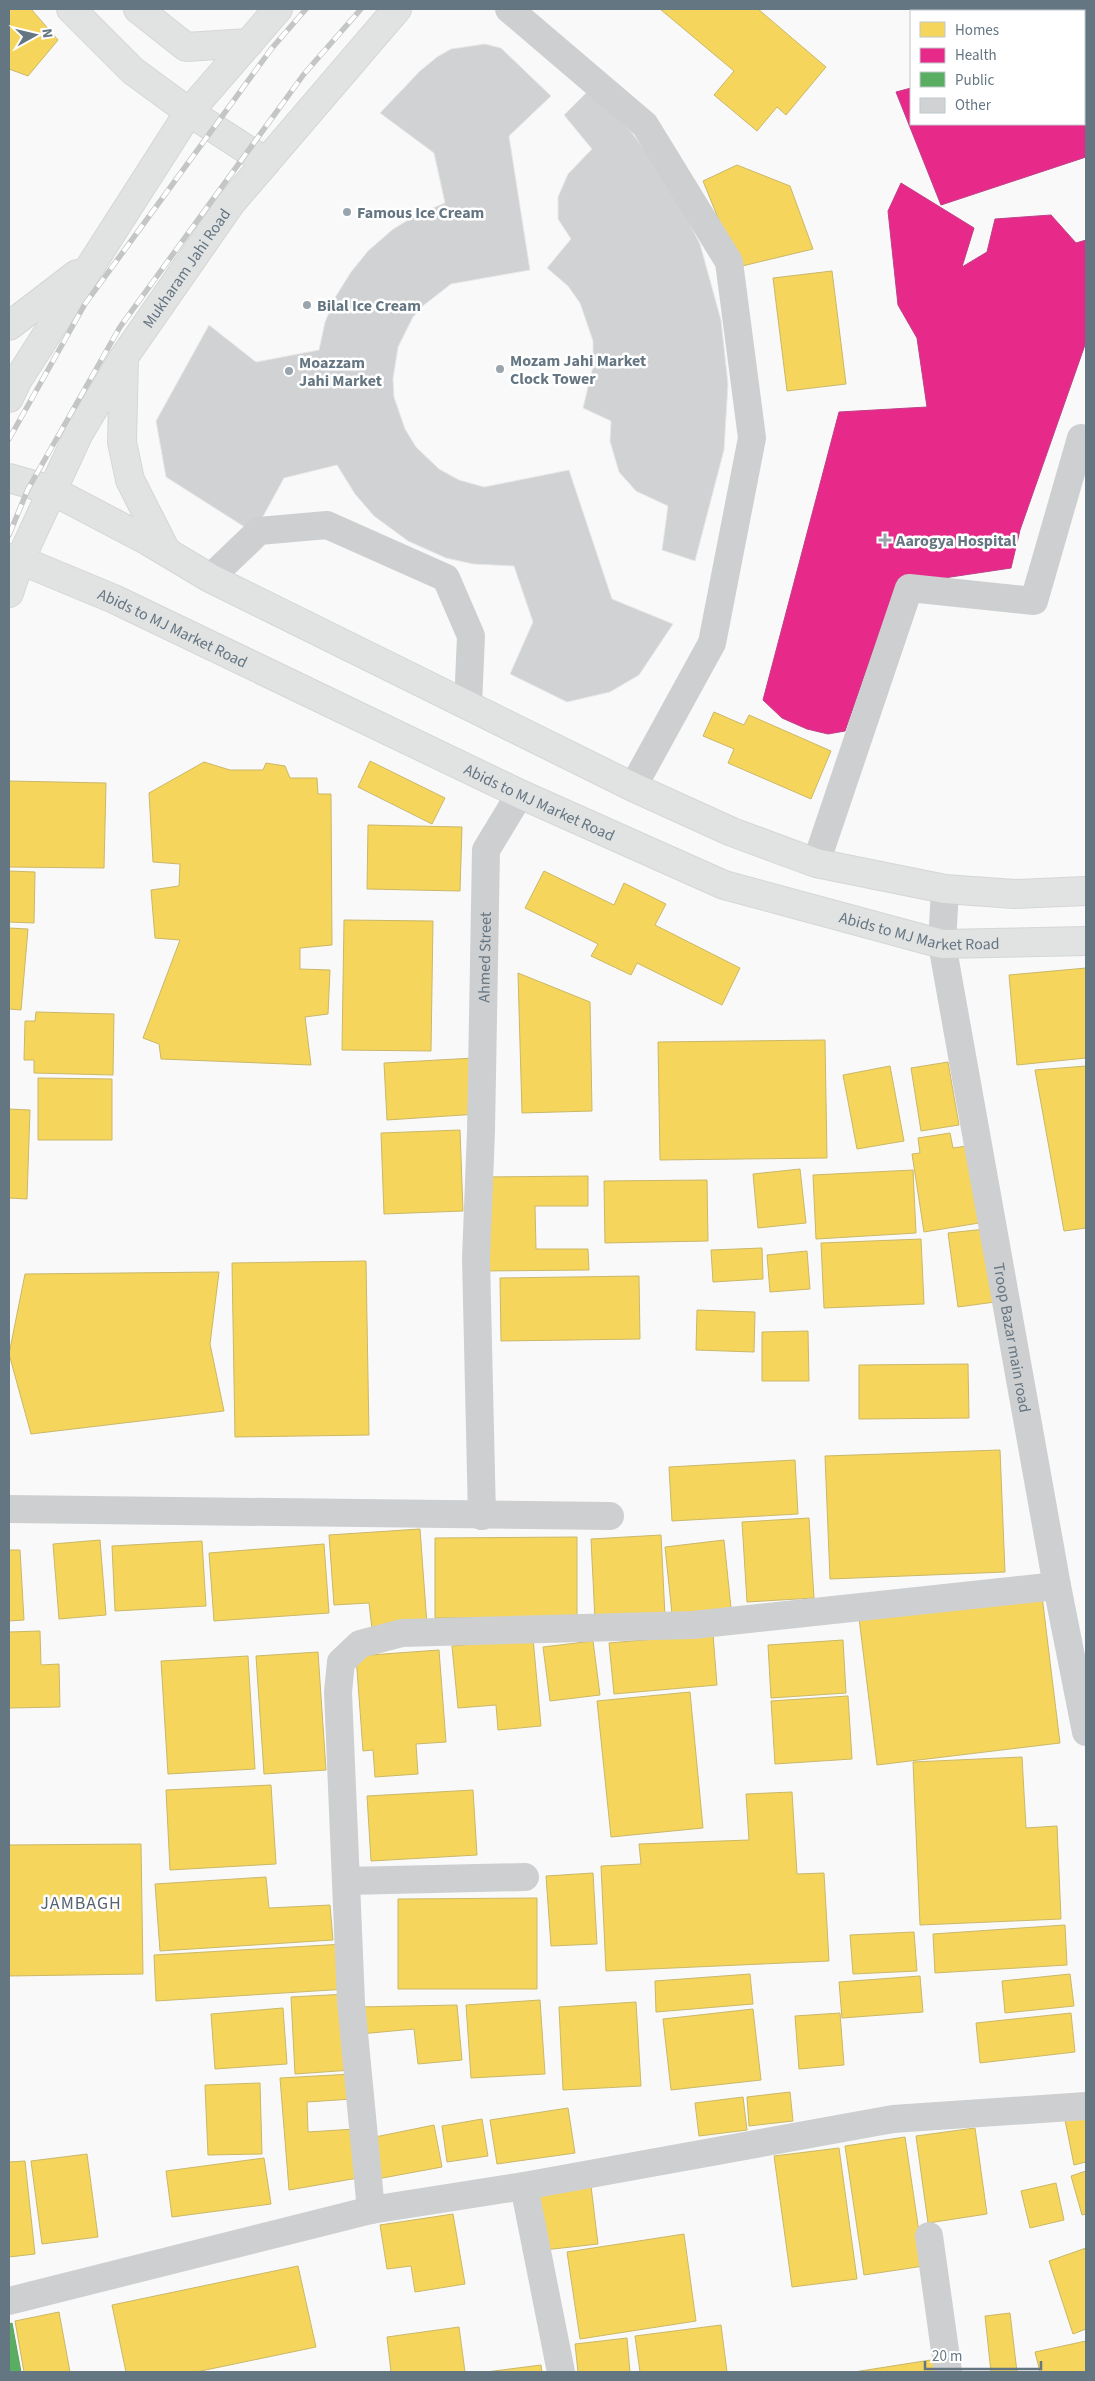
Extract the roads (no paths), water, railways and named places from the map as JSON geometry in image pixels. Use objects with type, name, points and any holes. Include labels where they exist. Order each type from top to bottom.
[{"type":"main road","points":[[71,9],[133,71],[189,112],[266,162]]},
{"type":"main road","points":[[138,9],[186,47],[249,43]]},
{"type":"main road","points":[[9,398],[17,381],[189,112],[278,9]]},
{"type":"main road","name":"Mukharam Jahi Road","points":[[9,593],[14,559],[79,433],[124,357],[232,204],[397,9]]},
{"type":"main road","points":[[9,326],[92,262]]},
{"type":"main road","points":[[124,357],[122,442],[130,480],[166,551]]},
{"type":"main road","points":[[9,478],[51,490],[166,551],[210,578],[633,788],[732,832],[816,862],[944,889],[1014,894],[1086,891]]},
{"type":"main road","name":"Abids to MJ Market Road","points":[[14,559],[114,599],[520,794],[724,885],[942,944],[1086,941]]},
{"type":"street","points":[[509,9],[646,125],[729,262],[752,438],[712,643],[633,788]]},
{"type":"street","points":[[816,862],[909,588],[1034,601],[1081,438]]},
{"type":"street","points":[[210,578],[259,531],[328,525],[446,578],[471,636],[468,705]]},
{"type":"street","name":"Ahmed Street","points":[[482,1516],[476,1258],[481,1131],[486,850],[520,794]]},
{"type":"street","name":"Troop Bazar main road","points":[[944,889],[942,944],[1086,1732]]},
{"type":"street","points":[[9,1509],[610,1516]]},
{"type":"street","points":[[371,2210],[351,2002],[338,1692],[341,1662],[360,1644],[402,1633],[693,1625],[1058,1586]]},
{"type":"street","points":[[346,1881],[525,1877]]},
{"type":"street","points":[[9,2301],[371,2210],[524,2186],[893,2119],[1086,2106]]},
{"type":"street","points":[[524,2186],[561,2372]]},
{"type":"street","points":[[929,2236],[948,2372]]},
{"type":"railway","points":[[9,439],[85,304],[272,48],[306,9]]},
{"type":"railway","points":[[9,535],[28,489],[120,327],[304,74],[361,9]]},
{"type":"place","name":"Famous Ice Cream","points":[[347,212]]},
{"type":"place","name":"Bilal Ice Cream","points":[[307,305]]},
{"type":"place","name":"Mozam Jahi Market Clock Tower","points":[[500,369]]},
{"type":"place","name":"Moazzam Jahi Market","points":[[289,371]]},
{"type":"place","name":"Aarogya Hospital","points":[[885,540]]},
{"type":"district","name":"JAMBAGH","points":[[81,1903]]}]
